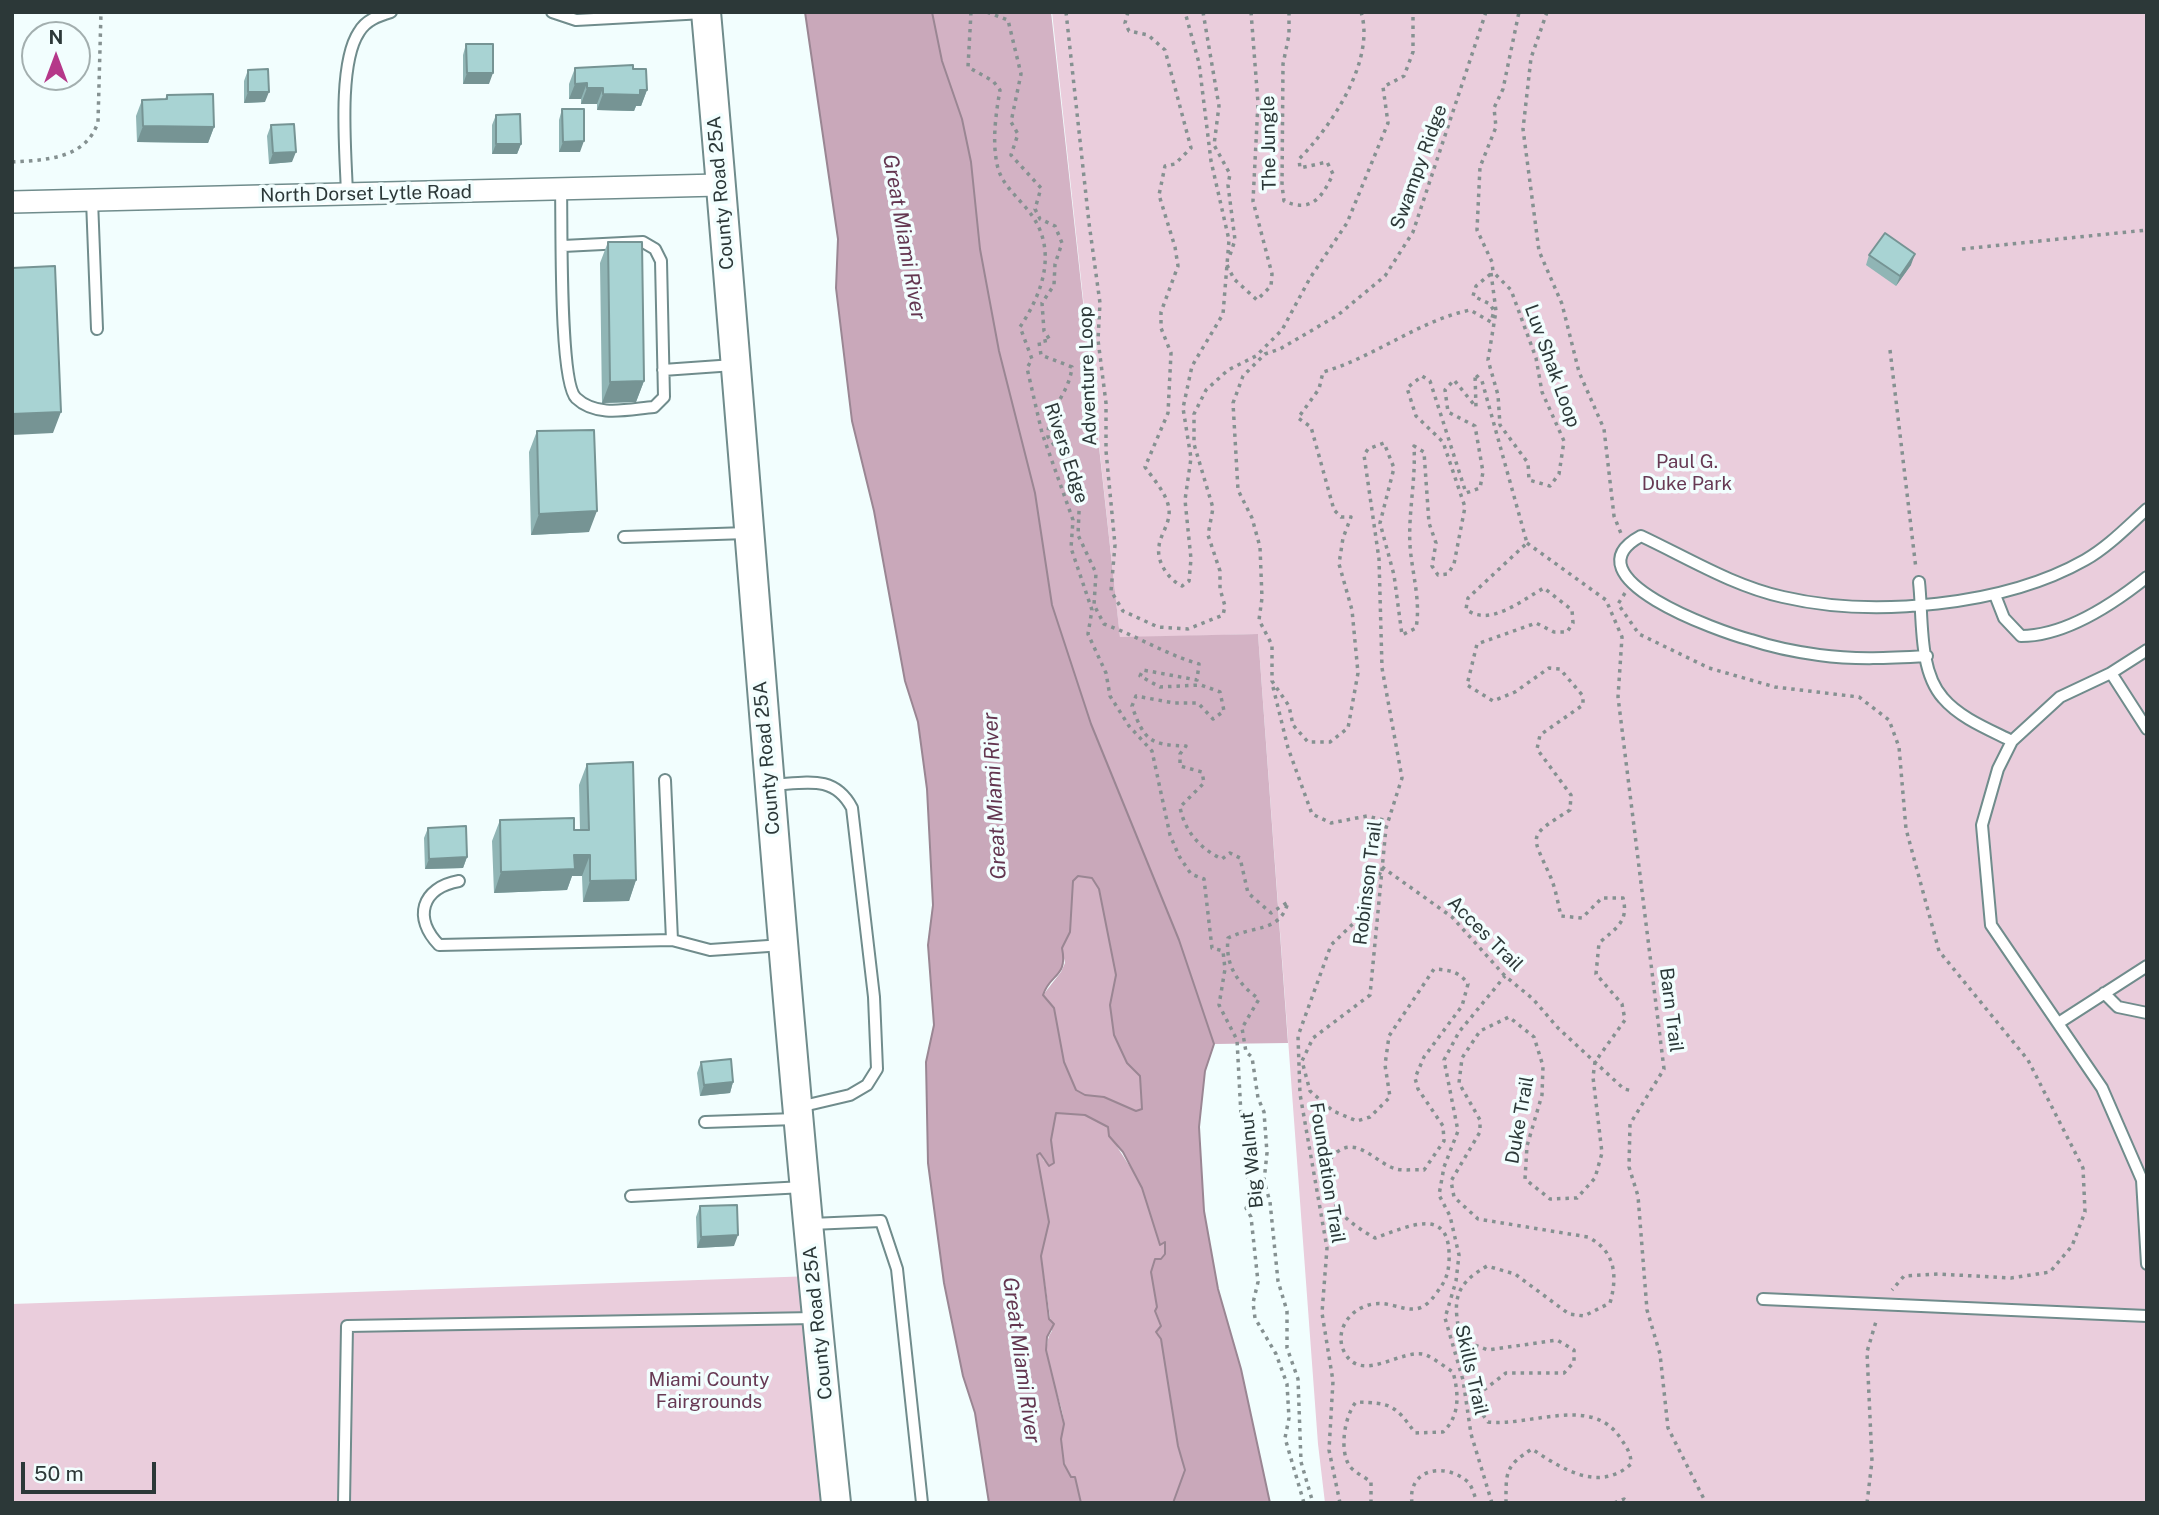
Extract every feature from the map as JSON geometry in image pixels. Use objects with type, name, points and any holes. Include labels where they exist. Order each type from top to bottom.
[{"type":"main road","name":"County Road 25A","points":[[706,13],[719,185],[737,365],[769,785],[804,1186],[836,1503]]},
{"type":"street","name":"North Dorset Lytle Road","points":[[12,202],[719,185]]},
{"type":"lane","points":[[347,195],[345,97],[349,59],[358,32],[371,19],[391,12]]},
{"type":"lane","points":[[552,12],[576,20],[706,13]]},
{"type":"lane","points":[[561,189],[566,377],[574,397],[593,408],[608,411],[654,407],[664,397],[661,261],[655,249],[643,242],[563,246]]},
{"type":"lane","points":[[92,200],[97,329]]},
{"type":"lane","points":[[663,370],[737,365]]},
{"type":"lane","points":[[1927,656],[1883,659],[1820,655],[1750,640],[1680,614],[1631,584],[1621,569],[1620,557],[1626,544],[1641,536],[1727,578],[1783,597],[1851,607],[1922,603],[1995,595],[2086,559],[2147,509]]},
{"type":"lane","points":[[624,537],[750,533]]},
{"type":"lane","points":[[1995,595],[2004,618],[2021,636],[2045,636],[2090,615],[2147,577]]},
{"type":"lane","points":[[1919,582],[1928,670],[1942,697],[1969,719],[2012,741]]},
{"type":"lane","points":[[2147,650],[2112,673],[2060,697],[2012,741],[1998,769],[1982,825],[1991,925],[2060,1022],[2102,1088],[2143,1180],[2147,1264]]},
{"type":"lane","points":[[2112,673],[2147,729]]},
{"type":"lane","points":[[665,780],[672,940]]},
{"type":"lane","points":[[705,1122],[798,1113],[850,1096],[867,1085],[877,1069],[874,997],[852,808],[843,792],[828,783],[769,785]]},
{"type":"lane","points":[[459,881],[436,889],[426,903],[422,917],[428,933],[439,945],[672,940],[710,950],[783,945]]},
{"type":"lane","points":[[2060,1022],[2147,966]]},
{"type":"lane","points":[[2104,993],[2118,1007],[2147,1013]]},
{"type":"lane","points":[[631,1196],[804,1186]]},
{"type":"lane","points":[[808,1224],[881,1221],[897,1269],[922,1503]]},
{"type":"lane","points":[[1763,1299],[2147,1316]]},
{"type":"lane","points":[[344,1503],[347,1326],[817,1318]]},
{"type":"path","points":[[12,162],[45,160],[80,149],[93,138],[98,122],[101,12]]},
{"type":"path","name":"Rivers Edge","points":[[971,12],[968,67],[993,81],[1000,90],[995,117],[997,166],[1009,189],[1034,218],[1044,246],[1046,274],[1032,309],[1020,327],[1032,359],[1027,368],[1042,433],[1073,520],[1071,548],[1092,610],[1088,634],[1106,673],[1110,696],[1129,726],[1152,751],[1170,835],[1191,874],[1204,879],[1212,948],[1223,951],[1225,969],[1219,1005],[1237,1040],[1241,1115],[1252,1141],[1248,1178],[1253,1199],[1246,1208],[1251,1217],[1258,1282],[1253,1303],[1255,1318],[1276,1354],[1287,1384],[1289,1418],[1285,1438],[1304,1503]]},
{"type":"path","name":"Big Walnut","points":[[987,12],[1008,20],[1017,50],[1021,74],[1011,122],[1018,134],[1011,155],[1041,188],[1035,209],[1040,219],[1055,226],[1062,243],[1055,264],[1054,285],[1042,303],[1044,331],[1050,340],[1039,342],[1041,355],[1072,368],[1071,383],[1051,411],[1048,437],[1070,466],[1080,489],[1078,536],[1096,573],[1094,605],[1104,624],[1172,656],[1199,664],[1197,680],[1143,670],[1140,677],[1160,687],[1201,685],[1220,692],[1224,711],[1213,719],[1198,703],[1174,703],[1136,696],[1132,706],[1147,737],[1158,746],[1186,746],[1180,754],[1180,766],[1202,772],[1203,783],[1180,807],[1183,824],[1208,852],[1222,859],[1230,853],[1240,858],[1248,892],[1271,914],[1288,902],[1285,916],[1275,925],[1247,929],[1228,938],[1226,956],[1243,988],[1259,999],[1242,1028],[1246,1052],[1252,1057],[1258,1098],[1264,1112],[1267,1153],[1264,1181],[1270,1202],[1278,1281],[1287,1311],[1287,1348],[1298,1379],[1301,1462],[1313,1503]]},
{"type":"path","name":"Adventure Loop","points":[[1066,12],[1089,223],[1094,244],[1092,263],[1100,303],[1098,340],[1106,403],[1105,451],[1115,545],[1111,591],[1123,611],[1133,618],[1174,630],[1201,626],[1223,615],[1225,606],[1220,589],[1220,571],[1208,536],[1213,508],[1194,444],[1194,414],[1206,390],[1228,370],[1256,356],[1282,330],[1310,278],[1347,223],[1388,123],[1383,87],[1404,76],[1413,52],[1413,12]]},
{"type":"path","name":"The Jungle","points":[[1128,12],[1125,23],[1129,31],[1148,35],[1165,50],[1191,148],[1175,164],[1165,166],[1159,195],[1175,247],[1178,267],[1161,312],[1161,328],[1171,354],[1168,414],[1144,467],[1163,493],[1170,514],[1158,548],[1160,561],[1171,581],[1182,586],[1189,581],[1191,559],[1185,500],[1191,458],[1183,408],[1192,366],[1223,314],[1229,240],[1211,161],[1199,63],[1185,12]]},
{"type":"path","name":"The Jungle","points":[[1203,12],[1219,106],[1214,145],[1230,174],[1228,186],[1235,240],[1227,266],[1234,279],[1257,300],[1271,286],[1272,274],[1253,201],[1258,103],[1251,12]]},
{"type":"path","name":"The Jungle","points":[[1289,12],[1289,35],[1283,64],[1282,185],[1284,201],[1297,207],[1312,205],[1323,196],[1333,174],[1327,162],[1300,168],[1299,159],[1322,136],[1358,67],[1365,41],[1361,12]]},
{"type":"path","name":"Swampy Ridge","points":[[1272,681],[1272,645],[1259,620],[1262,598],[1260,547],[1252,518],[1238,490],[1233,403],[1243,376],[1265,354],[1280,349],[1338,315],[1385,276],[1413,232],[1486,12]]},
{"type":"path","points":[[1272,681],[1289,706],[1293,725],[1308,742],[1330,742],[1348,728],[1358,673],[1352,610],[1339,564],[1343,537],[1351,517],[1341,517],[1334,510],[1311,427],[1298,418],[1319,389],[1323,372],[1354,363],[1444,316],[1470,310],[1491,322],[1494,311],[1490,303],[1473,296],[1476,286],[1492,272],[1492,262],[1477,230],[1480,167],[1496,127],[1494,108],[1503,89],[1519,12]]},
{"type":"path","points":[[1547,12],[1531,58],[1523,129],[1539,251],[1562,304],[1578,372],[1604,429],[1614,516],[1626,544]]},
{"type":"path","points":[[1962,249],[2147,230]]},
{"type":"path","name":"Luv Shak Loop","points":[[1492,272],[1511,290],[1536,358],[1542,392],[1564,441],[1559,474],[1550,486],[1529,480],[1528,463],[1500,425],[1498,395],[1488,360],[1496,311],[1492,272]]},
{"type":"path","points":[[1890,349],[1912,548],[1919,582]]},
{"type":"path","name":"Robinson Trail","points":[[1371,1503],[1371,1482],[1349,1466],[1345,1450],[1347,1412],[1356,1402],[1384,1403],[1398,1409],[1415,1433],[1443,1432],[1452,1423],[1458,1389],[1453,1372],[1425,1355],[1371,1366],[1356,1364],[1345,1354],[1341,1329],[1348,1316],[1373,1304],[1415,1310],[1428,1306],[1448,1278],[1450,1248],[1445,1232],[1434,1223],[1419,1223],[1375,1238],[1348,1223],[1331,1197],[1326,1170],[1332,1156],[1342,1148],[1359,1148],[1396,1169],[1424,1170],[1444,1142],[1443,1126],[1418,1089],[1416,1078],[1424,1057],[1462,1006],[1468,984],[1462,976],[1449,970],[1434,969],[1389,1036],[1385,1065],[1391,1097],[1370,1117],[1357,1121],[1333,1111],[1310,1091],[1302,1061],[1313,1038],[1370,995],[1388,821],[1402,778],[1382,667],[1380,559],[1364,455],[1368,449],[1384,443],[1394,468],[1380,523],[1394,575],[1402,635],[1416,628],[1419,614],[1409,544],[1416,473],[1414,446],[1424,452],[1429,523],[1436,543],[1432,566],[1438,575],[1448,574],[1454,564],[1465,507],[1443,442],[1416,416],[1408,388],[1422,376],[1430,381],[1466,493],[1480,488],[1483,472],[1475,426],[1448,412],[1445,390],[1454,380],[1476,407],[1475,374],[1482,381],[1527,544]]},
{"type":"path","points":[[1527,544],[1468,598],[1466,609],[1473,615],[1489,617],[1544,588],[1572,610],[1573,623],[1567,632],[1554,632],[1536,623],[1477,644],[1467,685],[1493,701],[1515,692],[1549,668],[1560,669],[1583,696],[1583,705],[1540,735],[1537,749],[1571,795],[1570,810],[1540,829],[1535,839],[1537,853],[1552,880],[1561,916],[1582,918],[1602,898],[1623,898],[1626,911],[1624,922],[1599,943],[1597,974],[1622,1004],[1625,1020],[1595,1062]]},
{"type":"path","name":"Barn Trail","points":[[1527,544],[1606,600],[1622,637],[1618,697],[1664,1069],[1629,1124],[1629,1167],[1639,1196],[1647,1310],[1660,1354],[1668,1428],[1706,1503]]},
{"type":"path","points":[[1631,584],[1618,604],[1639,634],[1709,668],[1775,687],[1859,697],[1889,720],[1899,747],[1906,829],[1939,950],[2028,1060],[2084,1168],[2085,1212],[2073,1246],[2050,1272],[2011,1278],[1938,1273],[1904,1276],[1881,1304],[1867,1352],[1872,1461],[1867,1503]]},
{"type":"path","points":[[1272,681],[1288,748],[1312,814],[1331,823],[1367,816],[1388,821]]},
{"type":"path","name":"Acces Trail","points":[[1382,867],[1452,917],[1505,976],[1533,999],[1558,1028],[1625,1088],[1633,1091]]},
{"type":"path","name":"Foundation Trail","points":[[1340,1503],[1329,1450],[1333,1381],[1322,1313],[1327,1248],[1300,1094],[1298,1036],[1331,945],[1359,918],[1382,867]]},
{"type":"path","name":"Skills Trail","points":[[1492,1503],[1471,1434],[1463,1380],[1445,1318],[1456,1281],[1459,1255],[1450,1216],[1439,1195],[1444,1167],[1458,1131],[1444,1060],[1459,1032],[1505,976]]},
{"type":"path","name":"Duke Trail","points":[[1506,1503],[1506,1476],[1512,1462],[1532,1449],[1575,1474],[1603,1479],[1622,1472],[1631,1464],[1631,1454],[1611,1426],[1581,1414],[1565,1414],[1506,1424],[1488,1422],[1478,1408],[1476,1396],[1506,1373],[1564,1373],[1574,1362],[1574,1350],[1557,1340],[1488,1350],[1461,1340],[1456,1298],[1470,1276],[1487,1266],[1515,1274],[1569,1314],[1584,1316],[1610,1303],[1615,1287],[1611,1256],[1602,1244],[1588,1237],[1478,1219],[1454,1197],[1451,1181],[1480,1132],[1480,1120],[1459,1083],[1462,1058],[1480,1031],[1509,1017],[1534,1037],[1543,1066],[1542,1095],[1527,1146],[1525,1179],[1550,1199],[1577,1198],[1595,1178],[1602,1153],[1592,1077],[1595,1062]]},
{"type":"path","points":[[1412,1503],[1411,1493],[1415,1480],[1425,1473],[1437,1471],[1469,1482],[1477,1503]]},
{"type":"path","points":[[1614,1503],[1623,1499],[1630,1503]]},
{"type":"green space","name":"Paul G. Duke Park","points":[[1052,12],[2147,12],[2147,1503],[1325,1503],[1318,1444],[1258,634],[1120,638]]},
{"type":"green space","name":"Miami County Fairgrounds","points":[[813,1276],[836,1503],[12,1503],[12,1304]]},
{"type":"shaded area","points":[[932,12],[1051,12],[1120,637],[1258,634],[1288,1043],[1214,1044],[1179,940],[1091,724],[1052,605],[1035,493],[999,351],[980,249],[971,162],[962,119],[942,61]]},
{"type":"shaded area","points":[[1078,876],[1092,878],[1099,889],[1116,975],[1110,1005],[1127,1063],[1140,1076],[1142,1109],[1136,1111],[1104,1097],[1085,1095],[1076,1090],[1064,1062],[1054,1008],[1043,995],[1065,963],[1062,948],[1073,881]]},
{"type":"shaded area","points":[[1056,1113],[1085,1115],[1108,1127],[1144,1192],[1160,1244],[1165,1242],[1165,1254],[1151,1272],[1157,1307],[1155,1312],[1161,1326],[1156,1332],[1161,1338],[1178,1446],[1185,1470],[1173,1503],[1081,1503],[1075,1477],[1071,1477],[1063,1459],[1063,1413],[1047,1350],[1052,1331],[1041,1256],[1049,1222],[1037,1155],[1040,1153],[1044,1161],[1054,1163],[1051,1140]]},
{"type":"water","name":"Great Miami River","points":[[805,12],[932,12],[942,61],[962,119],[971,162],[980,249],[999,351],[1035,493],[1052,605],[1091,724],[1179,940],[1214,1044],[1205,1071],[1199,1127],[1204,1211],[1218,1289],[1241,1369],[1270,1503],[1173,1503],[1185,1470],[1178,1446],[1161,1339],[1156,1332],[1161,1326],[1155,1311],[1157,1307],[1151,1272],[1155,1259],[1161,1259],[1165,1254],[1165,1242],[1160,1245],[1142,1188],[1123,1152],[1109,1136],[1108,1127],[1085,1115],[1056,1113],[1051,1140],[1054,1163],[1049,1166],[1040,1153],[1037,1155],[1049,1222],[1041,1256],[1049,1319],[1054,1324],[1047,1337],[1046,1350],[1064,1424],[1061,1439],[1064,1464],[1071,1477],[1075,1477],[1081,1503],[989,1503],[975,1413],[963,1376],[944,1283],[928,1163],[926,1062],[934,1025],[928,945],[933,905],[927,789],[918,722],[905,681],[874,511],[852,421],[836,288],[838,239]],"holes":[[[1078,876],[1092,878],[1099,889],[1116,975],[1110,1005],[1114,1035],[1127,1063],[1140,1076],[1142,1109],[1136,1111],[1104,1097],[1085,1095],[1076,1090],[1064,1062],[1054,1008],[1043,995],[1063,965],[1062,948],[1070,932],[1073,881]]]},
{"type":"building","points":[[466,44],[493,44],[493,73],[467,73]]},
{"type":"building","points":[[633,65],[633,69],[646,69],[647,90],[640,90],[640,95],[603,94],[603,88],[587,88],[587,83],[575,84],[575,68]]},
{"type":"building","points":[[268,69],[269,92],[248,92],[248,70]]},
{"type":"building","points":[[213,94],[214,127],[143,126],[142,100],[167,99],[167,95]]},
{"type":"building","points":[[562,109],[584,109],[584,141],[563,142]]},
{"type":"building","points":[[520,114],[521,144],[496,144],[496,115]]},
{"type":"building","points":[[294,124],[296,152],[273,153],[271,125]]},
{"type":"building","points":[[1885,233],[1915,254],[1900,276],[1869,255]]},
{"type":"building","points":[[608,242],[642,242],[644,381],[610,382]]},
{"type":"building","points":[[55,266],[61,412],[12,414],[12,268]]},
{"type":"building","points":[[594,430],[597,511],[539,514],[537,431]]},
{"type":"building","points":[[633,762],[636,880],[590,881],[590,855],[574,855],[575,869],[501,872],[500,820],[574,818],[574,830],[589,830],[587,764]]},
{"type":"building","points":[[466,826],[467,857],[429,859],[428,828]]},
{"type":"building","points":[[731,1059],[733,1082],[704,1085],[701,1062]]},
{"type":"building","points":[[737,1205],[738,1235],[701,1237],[700,1206]]}]
